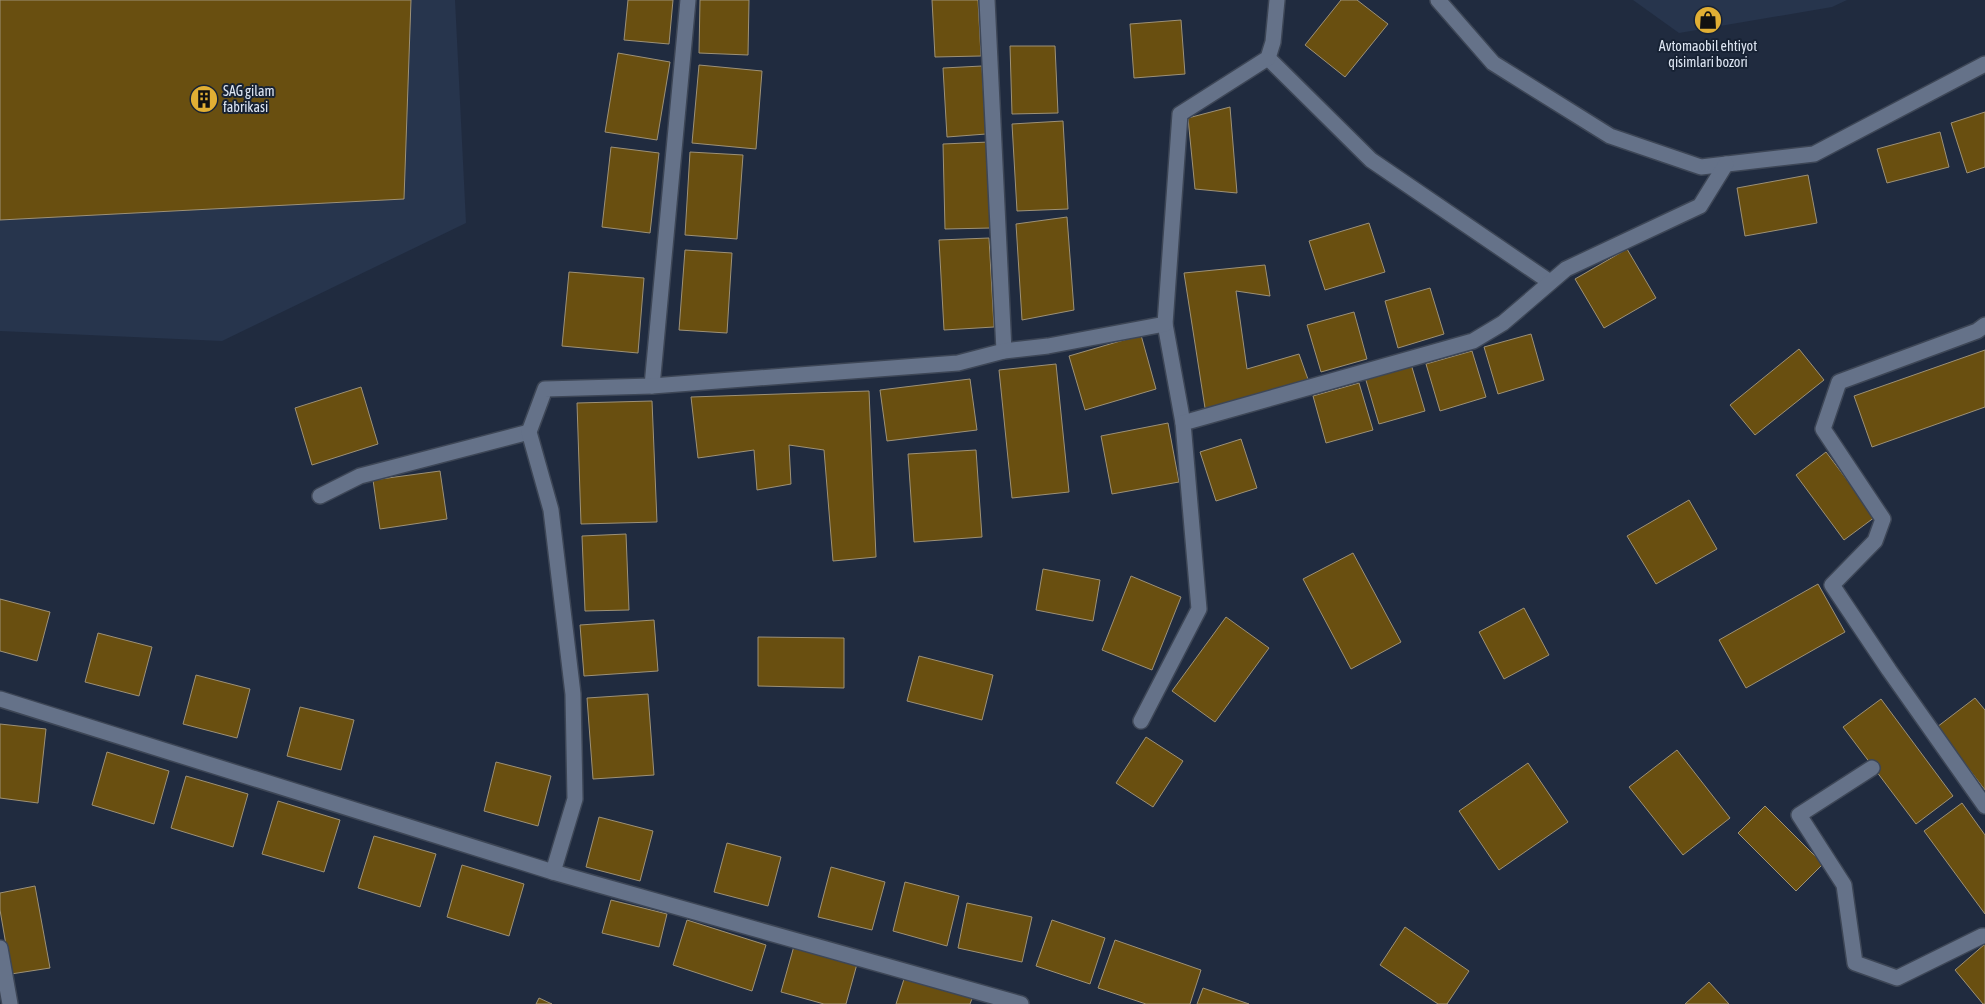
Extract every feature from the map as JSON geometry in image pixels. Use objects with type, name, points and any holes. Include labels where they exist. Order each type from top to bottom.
[{"type":"street","points":[[652,386],[688,0]]},
{"type":"street","points":[[987,0],[1004,351]]},
{"type":"street","points":[[1141,721],[1200,609],[1183,423],[1165,324],[1180,114],[1268,58],[1273,42],[1277,0]]},
{"type":"street","points":[[1438,0],[1493,63],[1610,136],[1701,167],[1814,154],[1985,64]]},
{"type":"street","points":[[1268,58],[1371,160],[1550,282]]},
{"type":"street","points":[[1183,423],[1473,341],[1503,323],[1566,269],[1700,206],[1726,164]]},
{"type":"street","points":[[553,872],[576,799],[573,694],[551,510],[529,432],[544,389],[652,386],[958,363],[1004,351],[1048,346],[1165,324]]},
{"type":"street","points":[[1985,325],[1977,332],[1839,382],[1824,429],[1883,519],[1875,541],[1832,585],[1889,670],[1985,806]]},
{"type":"street","points":[[320,496],[360,476],[529,432]]},
{"type":"street","points":[[0,699],[553,872],[1021,1004]]},
{"type":"street","points":[[1872,768],[1799,815],[1844,885],[1855,963],[1897,978],[1985,936]]},
{"type":"street","points":[[0,948],[10,1004]]},
{"type":"shaded area","name":"SAG gilam fabrikasi","points":[[0,0],[455,0],[466,223],[222,341],[0,331]]},
{"type":"shaded area","name":"Avtomaobil ehtiyot qisimlari bozori","points":[[1633,0],[1847,0],[1832,7],[1679,33]]},
{"type":"building","name":"SAG gilam fabrikasi","points":[[0,0],[411,0],[404,199],[0,220]]},
{"type":"building","points":[[628,0],[673,0],[669,44],[624,40]]},
{"type":"building","points":[[700,0],[749,0],[748,55],[699,53]]},
{"type":"building","points":[[932,0],[978,0],[981,56],[935,57]]},
{"type":"building","points":[[1341,0],[1357,0],[1388,24],[1345,77],[1305,45]]},
{"type":"building","points":[[1181,20],[1185,74],[1134,78],[1130,24]]},
{"type":"building","points":[[1010,46],[1055,46],[1058,113],[1012,114]]},
{"type":"building","points":[[618,53],[670,62],[657,140],[605,132]]},
{"type":"building","points":[[699,65],[762,71],[756,149],[692,143]]},
{"type":"building","points":[[982,66],[986,134],[947,137],[943,68]]},
{"type":"building","points":[[1230,107],[1237,193],[1195,189],[1188,118]]},
{"type":"building","points":[[1985,112],[1985,167],[1967,173],[1951,123]]},
{"type":"building","points":[[1063,121],[1068,209],[1017,211],[1012,124]]},
{"type":"building","points":[[1940,132],[1949,167],[1887,183],[1877,149]]},
{"type":"building","points":[[989,142],[991,228],[945,229],[943,144]]},
{"type":"building","points":[[611,147],[659,153],[650,233],[602,227]]},
{"type":"building","points":[[690,152],[743,155],[737,239],[685,235]]},
{"type":"building","points":[[1808,175],[1817,223],[1745,236],[1737,188]]},
{"type":"building","points":[[1067,217],[1074,310],[1022,320],[1016,224]]},
{"type":"building","points":[[1369,223],[1385,272],[1325,290],[1309,241]]},
{"type":"building","points":[[989,238],[994,327],[944,330],[939,240]]},
{"type":"building","points":[[1627,249],[1656,298],[1604,328],[1575,279]]},
{"type":"building","points":[[685,250],[732,253],[727,333],[679,330]]},
{"type":"building","points":[[1265,265],[1270,296],[1236,291],[1247,369],[1299,354],[1309,382],[1233,404],[1205,408],[1184,273]]},
{"type":"building","points":[[569,272],[644,278],[638,353],[562,346]]},
{"type":"building","points":[[1430,288],[1444,334],[1398,348],[1385,301]]},
{"type":"building","points":[[1354,312],[1367,359],[1321,372],[1307,325]]},
{"type":"building","points":[[1531,334],[1544,380],[1498,394],[1484,347]]},
{"type":"building","points":[[1141,335],[1156,389],[1085,410],[1069,356]]},
{"type":"building","points":[[1799,349],[1824,380],[1755,435],[1730,405]]},
{"type":"building","points":[[1985,350],[1985,407],[1872,447],[1854,396]]},
{"type":"building","points":[[1472,351],[1486,397],[1440,411],[1426,364]]},
{"type":"building","points":[[1056,364],[1069,492],[1012,498],[999,370]]},
{"type":"building","points":[[1411,364],[1425,411],[1379,424],[1365,377]]},
{"type":"building","points":[[970,379],[977,430],[887,441],[880,390]]},
{"type":"building","points":[[1359,383],[1373,430],[1326,443],[1313,396]]},
{"type":"building","points":[[361,387],[378,444],[312,465],[295,408]]},
{"type":"building","points":[[869,391],[876,557],[833,561],[824,450],[789,445],[791,484],[757,490],[754,450],[698,458],[691,397]]},
{"type":"building","points":[[652,401],[657,522],[581,524],[577,403]]},
{"type":"building","points":[[1168,423],[1179,482],[1112,494],[1101,436]]},
{"type":"building","points":[[1241,439],[1257,488],[1216,501],[1200,452]]},
{"type":"building","points":[[976,450],[982,537],[914,542],[908,454]]},
{"type":"building","points":[[1826,452],[1875,517],[1844,540],[1796,475]]},
{"type":"building","points":[[440,471],[447,519],[380,529],[373,480]]},
{"type":"building","points":[[1689,500],[1717,549],[1656,584],[1627,536]]},
{"type":"building","points":[[626,534],[629,610],[585,611],[582,536]]},
{"type":"building","points":[[1353,553],[1401,642],[1351,669],[1303,579]]},
{"type":"building","points":[[1043,569],[1100,580],[1093,621],[1036,610]]},
{"type":"building","points":[[1131,576],[1181,597],[1152,670],[1102,650]]},
{"type":"building","points":[[1818,584],[1845,632],[1746,688],[1719,640]]},
{"type":"building","points":[[0,599],[50,612],[37,661],[0,651]]},
{"type":"building","points":[[1524,608],[1549,655],[1504,679],[1479,632]]},
{"type":"building","points":[[1226,617],[1269,648],[1215,722],[1172,691]]},
{"type":"building","points":[[654,620],[658,671],[584,676],[580,625]]},
{"type":"building","points":[[98,633],[152,647],[139,696],[85,682]]},
{"type":"building","points":[[758,637],[844,638],[844,688],[758,686]]},
{"type":"building","points":[[919,656],[993,675],[982,720],[907,701]]},
{"type":"building","points":[[196,675],[250,689],[237,738],[183,724]]},
{"type":"building","points":[[648,694],[654,775],[593,779],[587,698]]},
{"type":"building","points":[[1975,698],[1985,710],[1985,790],[1937,727]]},
{"type":"building","points":[[1881,699],[1953,796],[1916,824],[1843,727]]},
{"type":"building","points":[[300,707],[354,720],[341,770],[287,756]]},
{"type":"building","points":[[0,724],[46,729],[38,803],[0,798]]},
{"type":"building","points":[[1146,737],[1183,761],[1153,807],[1116,783]]},
{"type":"building","points":[[1677,750],[1730,818],[1683,855],[1629,787]]},
{"type":"building","points":[[107,752],[169,771],[154,824],[92,805]]},
{"type":"building","points":[[496,762],[551,776],[538,826],[484,811]]},
{"type":"building","points":[[1528,763],[1568,822],[1499,870],[1459,811]]},
{"type":"building","points":[[186,776],[248,794],[233,847],[171,828]]},
{"type":"building","points":[[278,801],[340,820],[324,872],[262,854]]},
{"type":"building","points":[[1962,803],[1985,835],[1985,914],[1924,831]]},
{"type":"building","points":[[1765,806],[1823,864],[1796,891],[1738,833]]},
{"type":"building","points":[[599,817],[653,831],[640,881],[586,867]]},
{"type":"building","points":[[374,836],[436,854],[420,907],[358,888]]},
{"type":"building","points":[[727,843],[781,857],[768,906],[714,892]]},
{"type":"building","points":[[462,865],[524,884],[509,936],[447,917]]},
{"type":"building","points":[[831,867],[885,882],[872,930],[818,917]]},
{"type":"building","points":[[905,882],[959,896],[947,946],[893,931]]},
{"type":"building","points":[[35,886],[50,968],[11,974],[0,910],[0,893]]},
{"type":"building","points":[[611,900],[667,914],[659,947],[602,933]]},
{"type":"building","points":[[967,903],[1032,917],[1022,962],[958,948]]},
{"type":"building","points":[[687,920],[766,945],[752,991],[673,965]]},
{"type":"building","points":[[1052,920],[1105,938],[1090,984],[1036,966]]},
{"type":"building","points":[[1405,927],[1469,971],[1447,1004],[1438,1004],[1380,965]]},
{"type":"building","points":[[1115,940],[1201,970],[1190,1004],[1146,1004],[1098,988]]},
{"type":"building","points":[[1985,944],[1985,1004],[1983,1004],[1955,970]]},
{"type":"building","points":[[794,946],[857,964],[846,1004],[824,1004],[781,992]]},
{"type":"building","points":[[905,976],[973,996],[970,1004],[896,1004]]},
{"type":"building","points":[[1709,982],[1729,1004],[1685,1004]]},
{"type":"building","points":[[1203,988],[1249,1004],[1197,1004]]},
{"type":"building","points":[[539,998],[552,1004],[536,1004]]},
{"type":"place","name":"Avtomaobil ehtiyot qisimlari bozori","points":[[1708,20]]},
{"type":"place","name":"SAG gilam fabrikasi","points":[[204,99]]}]
